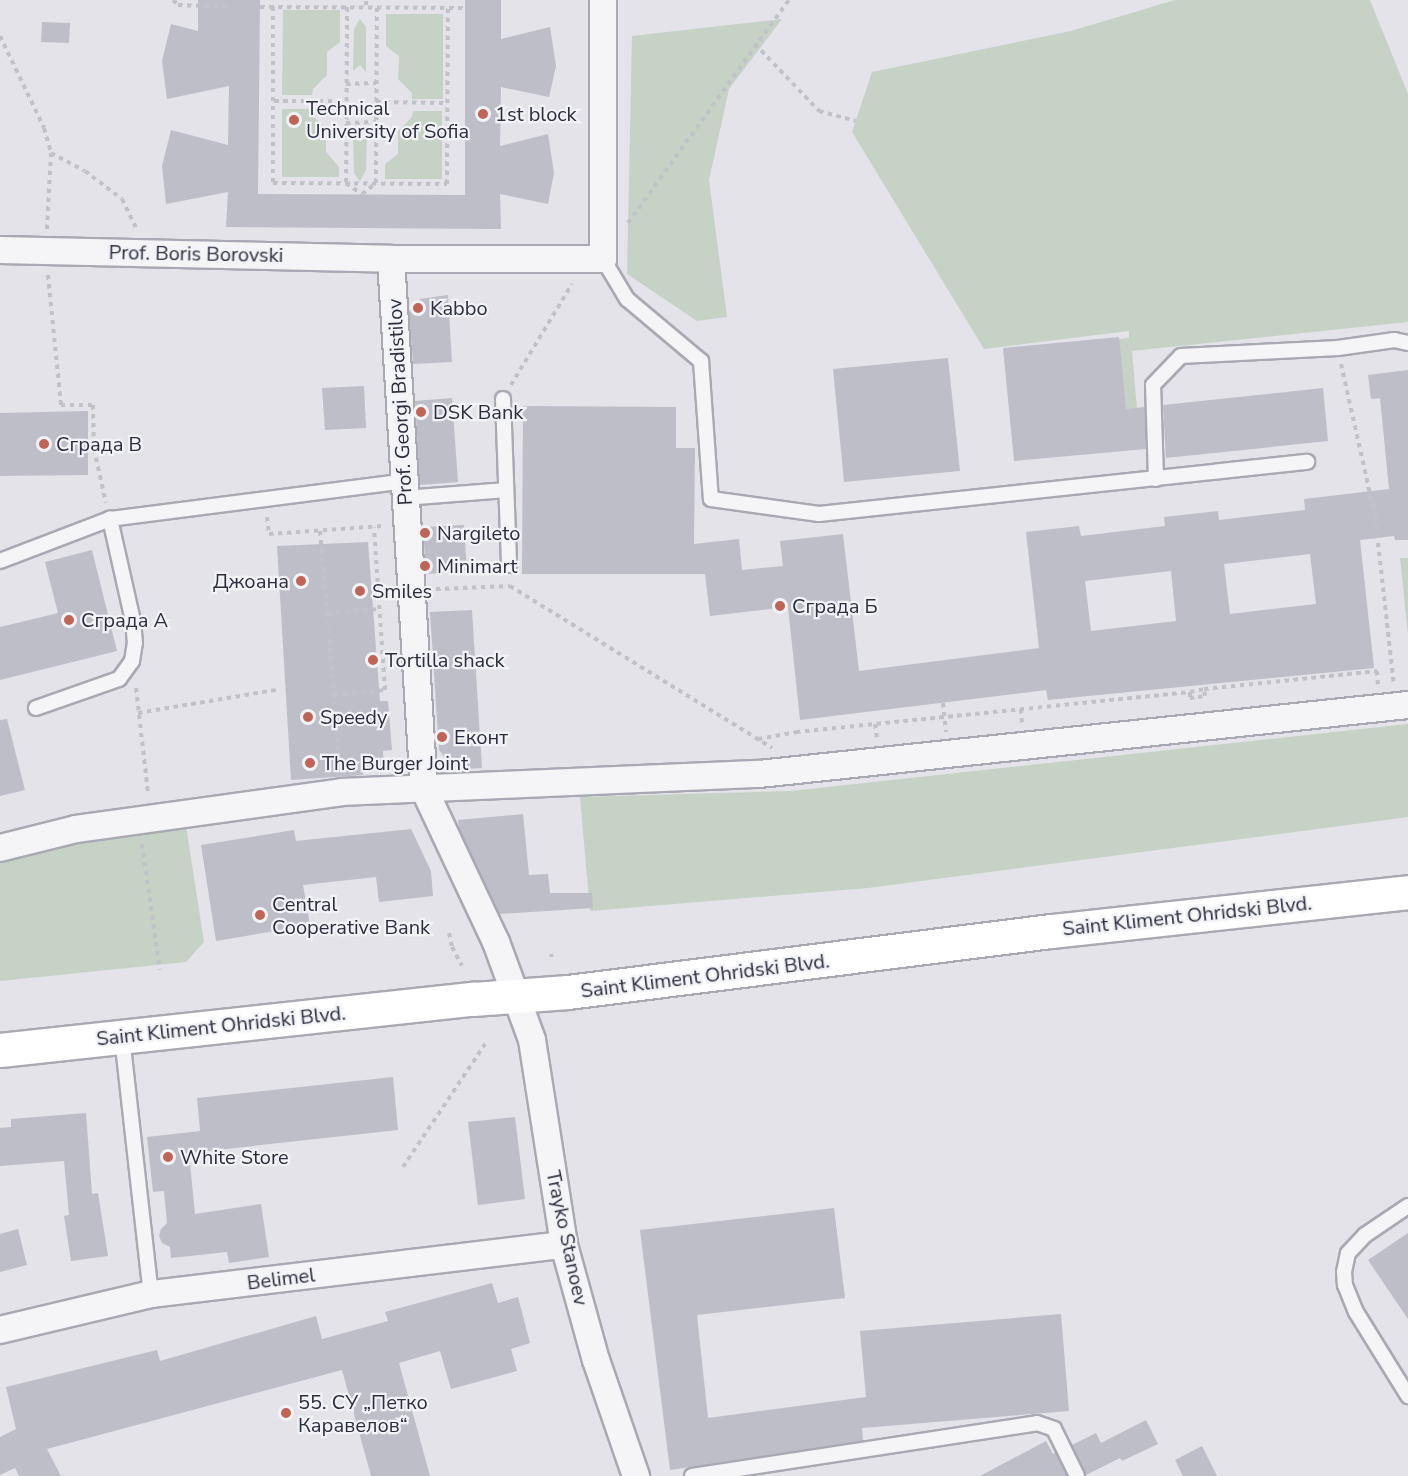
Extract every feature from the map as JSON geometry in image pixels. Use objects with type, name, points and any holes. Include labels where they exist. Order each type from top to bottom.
[{"type":"main road","name":"Saint Kliment Ohridski Blvd.","points":[[0,1050],[516,996],[568,993],[1051,931],[1408,892]]},
{"type":"street","points":[[391,259],[595,259],[603,0]]},
{"type":"street","name":"Prof. Boris Borovski","points":[[0,250],[391,259]]},
{"type":"street","name":"Prof. Georgi Bradistilov","points":[[391,259],[424,789],[496,942],[516,996]]},
{"type":"street","points":[[0,848],[76,829],[342,792],[747,775],[1395,706]]},
{"type":"street","name":"Trayko Stanoev","points":[[516,996],[531,1040],[564,1245],[596,1360],[636,1476]]},
{"type":"street","name":"Belimel","points":[[0,1330],[151,1294],[564,1245]]},
{"type":"lane","points":[[595,259],[627,299],[701,361],[711,499],[819,514],[1307,462]]},
{"type":"lane","points":[[1156,479],[1153,385],[1181,356],[1338,348],[1394,340],[1408,343]]},
{"type":"lane","points":[[503,399],[509,565]]},
{"type":"lane","points":[[0,561],[110,519],[265,499],[405,490],[506,490]]},
{"type":"lane","points":[[36,708],[119,678],[132,661],[135,643],[133,621],[110,519]]},
{"type":"lane","points":[[122,1037],[151,1294]]},
{"type":"lane","points":[[1408,1206],[1359,1241],[1348,1252],[1344,1272],[1345,1285],[1356,1312],[1408,1396]]},
{"type":"lane","points":[[692,1476],[1037,1423],[1054,1429],[1077,1476]]},
{"type":"path","points":[[173,0],[178,5],[229,7]]},
{"type":"path","points":[[503,399],[595,259],[789,0]]},
{"type":"path","points":[[366,1],[366,8]]},
{"type":"path","points":[[260,7],[465,8]]},
{"type":"path","points":[[273,7],[273,183],[447,184],[448,8]]},
{"type":"path","points":[[346,183],[347,7]]},
{"type":"path","points":[[376,183],[377,8]]},
{"type":"path","points":[[0,36],[44,128],[51,153],[45,250],[61,405],[93,405],[94,449],[110,519]]},
{"type":"path","points":[[755,44],[819,111],[856,121]]},
{"type":"path","points":[[346,84],[376,83]]},
{"type":"path","points":[[274,101],[346,102]]},
{"type":"path","points":[[376,102],[448,103]]},
{"type":"path","points":[[346,123],[376,122]]},
{"type":"path","points":[[51,153],[86,171],[122,199],[148,253]]},
{"type":"path","points":[[346,183],[362,194],[376,183]]},
{"type":"path","points":[[1338,348],[1375,516],[1395,706]]},
{"type":"path","points":[[265,499],[269,534],[407,525]]},
{"type":"path","points":[[334,695],[385,690],[374,527]]},
{"type":"path","points":[[320,531],[342,792]]},
{"type":"path","points":[[411,590],[510,585],[806,769]]},
{"type":"path","points":[[327,613],[380,609]]},
{"type":"path","points":[[132,661],[138,713],[144,819],[160,970]]},
{"type":"path","points":[[758,739],[796,732],[1190,692],[1197,688],[1377,671],[1395,706]]},
{"type":"path","points":[[1197,688],[1198,697]]},
{"type":"path","points":[[1190,692],[1190,698],[1205,696],[1204,689]]},
{"type":"path","points":[[138,713],[276,690]]},
{"type":"path","points":[[943,703],[944,717]]},
{"type":"path","points":[[449,933],[452,947],[462,966]]},
{"type":"path","points":[[403,1167],[484,1044]]},
{"type":"green space","points":[[1175,0],[1370,0],[1408,94],[1408,322],[1132,351],[1140,444],[1009,350],[1129,338],[1129,331],[984,349],[852,132],[872,72],[1071,31]]},
{"type":"green space","points":[[283,10],[340,10],[340,42],[327,52],[327,75],[313,89],[312,95],[282,95]]},
{"type":"green space","points":[[386,14],[443,14],[443,99],[412,99],[412,93],[398,79],[399,56],[386,46]]},
{"type":"green space","points":[[360,19],[366,27],[366,72],[360,65],[353,71],[354,29]]},
{"type":"green space","points":[[782,19],[729,89],[709,180],[727,317],[697,321],[627,274],[632,36]]},
{"type":"green space","points":[[282,109],[312,109],[312,115],[326,129],[326,152],[339,167],[339,177],[282,177]]},
{"type":"green space","points":[[413,111],[442,111],[442,179],[385,179],[385,164],[398,154],[398,131],[412,117]]},
{"type":"green space","points":[[353,135],[360,142],[367,136],[366,170],[360,181],[354,173]]},
{"type":"green space","points":[[1400,558],[1408,558],[1408,635]]},
{"type":"green space","points":[[1408,724],[1408,817],[868,888],[590,911],[580,797],[791,791]]},
{"type":"green space","points":[[184,813],[204,942],[186,962],[0,981],[0,848]]},
{"type":"building","name":"1st block","points":[[198,0],[260,0],[258,194],[465,195],[465,0],[501,0],[501,39],[550,27],[556,66],[549,97],[501,87],[500,146],[548,134],[554,173],[548,204],[500,194],[501,229],[226,227],[228,192],[166,204],[162,166],[171,130],[228,145],[229,86],[167,99],[162,61],[171,24],[198,31]]},
{"type":"building","points":[[42,22],[70,23],[69,43],[41,42]]},
{"type":"building","points":[[448,295],[452,362],[413,364],[409,311],[420,299]]},
{"type":"building","points":[[1119,337],[1126,409],[1145,407],[1146,449],[1014,461],[1003,348]]},
{"type":"building","points":[[948,358],[960,471],[844,482],[833,369]]},
{"type":"building","name":"Сграда Б","points":[[1408,370],[1408,540],[1395,540],[1394,536],[1360,540],[1374,668],[1048,700],[1046,690],[800,720],[788,607],[710,616],[705,574],[522,574],[523,406],[676,407],[676,448],[695,448],[694,544],[739,539],[742,570],[783,566],[780,541],[843,534],[859,671],[1039,648],[1026,532],[1079,526],[1081,536],[1165,526],[1164,517],[1218,511],[1219,520],[1305,510],[1304,499],[1389,489],[1380,398],[1371,399],[1368,375]],"holes":[[[1310,554],[1316,604],[1230,614],[1224,564]],[[1171,571],[1176,621],[1091,631],[1085,581]]]},
{"type":"building","points":[[364,386],[366,428],[325,430],[322,388]]},
{"type":"building","points":[[1323,388],[1328,441],[1166,458],[1163,405]]},
{"type":"building","points":[[452,398],[458,482],[420,485],[415,401]]},
{"type":"building","name":"Сграда В","points":[[88,411],[88,475],[0,476],[0,413]]},
{"type":"building","points":[[464,525],[467,571],[426,574],[423,527]]},
{"type":"building","points":[[368,542],[380,701],[388,701],[392,750],[383,751],[384,766],[362,767],[363,775],[291,780],[277,546]]},
{"type":"building","name":"Сграда А","points":[[92,550],[117,651],[0,680],[0,627],[58,613],[45,562]]},
{"type":"building","points":[[472,610],[482,768],[466,769],[446,759],[439,750],[430,612]]},
{"type":"building","points":[[7,719],[25,790],[0,796],[0,720]]},
{"type":"building","points":[[523,814],[529,875],[548,874],[550,893],[592,893],[593,908],[499,914],[459,829],[458,820]]},
{"type":"building","points":[[411,829],[431,871],[433,896],[379,902],[376,877],[303,885],[310,925],[216,941],[201,845],[294,830],[296,841]]},
{"type":"building","points":[[393,1077],[398,1130],[189,1153],[195,1214],[261,1204],[269,1257],[229,1263],[227,1252],[171,1258],[170,1247],[162,1243],[159,1236],[161,1229],[167,1223],[164,1191],[153,1192],[147,1137],[200,1131],[197,1098]]},
{"type":"building","points":[[86,1113],[92,1194],[98,1193],[108,1256],[71,1261],[64,1216],[69,1215],[64,1161],[0,1166],[0,1128],[11,1127],[11,1119]]},
{"type":"building","points":[[515,1117],[525,1199],[478,1205],[468,1122]]},
{"type":"building","points":[[834,1208],[845,1298],[697,1315],[708,1418],[866,1397],[860,1331],[1061,1314],[1069,1411],[862,1428],[863,1441],[670,1470],[640,1230]]},
{"type":"building","points":[[18,1229],[27,1265],[0,1272],[0,1234]]},
{"type":"building","points":[[1408,1233],[1408,1319],[1368,1260]]},
{"type":"building","points":[[492,1283],[498,1303],[518,1297],[530,1343],[511,1349],[517,1371],[451,1389],[440,1351],[399,1363],[430,1476],[371,1476],[342,1370],[47,1449],[61,1476],[19,1476],[15,1468],[0,1475],[0,1437],[16,1429],[6,1387],[157,1350],[160,1361],[316,1316],[322,1339],[388,1321],[385,1312]]},
{"type":"building","points":[[1146,1420],[1158,1444],[1122,1461],[1120,1458],[1086,1475],[1072,1445],[1096,1433],[1101,1443]]},
{"type":"building","points":[[1046,1441],[1053,1454],[1056,1453],[1067,1476],[980,1476]]},
{"type":"building","points":[[1202,1446],[1217,1476],[1183,1476],[1175,1460]]},
{"type":"place","name":"1st block","points":[[483,114]]},
{"type":"place","name":"Technical University of Sofia","points":[[294,120]]},
{"type":"place","name":"Kabbo","points":[[418,308]]},
{"type":"place","name":"DSK Bank","points":[[421,412]]},
{"type":"place","name":"Сграда В","points":[[44,444]]},
{"type":"place","name":"Nargileto","points":[[425,533]]},
{"type":"place","name":"Minimart","points":[[425,566]]},
{"type":"place","name":"Джоана","points":[[301,581]]},
{"type":"place","name":"Smiles","points":[[360,591]]},
{"type":"place","name":"Сграда Б","points":[[780,606]]},
{"type":"place","name":"Сграда А","points":[[69,620]]},
{"type":"place","name":"Tortilla shack","points":[[373,660]]},
{"type":"place","name":"Speedy","points":[[308,717]]},
{"type":"place","name":"Еконт","points":[[442,737]]},
{"type":"place","name":"The Burger Joint","points":[[310,763]]},
{"type":"place","name":"Central Cooperative Bank","points":[[260,915]]},
{"type":"place","name":"White Store","points":[[168,1157]]},
{"type":"place","name":"55. СУ „Петко Каравелов“","points":[[286,1413]]}]
